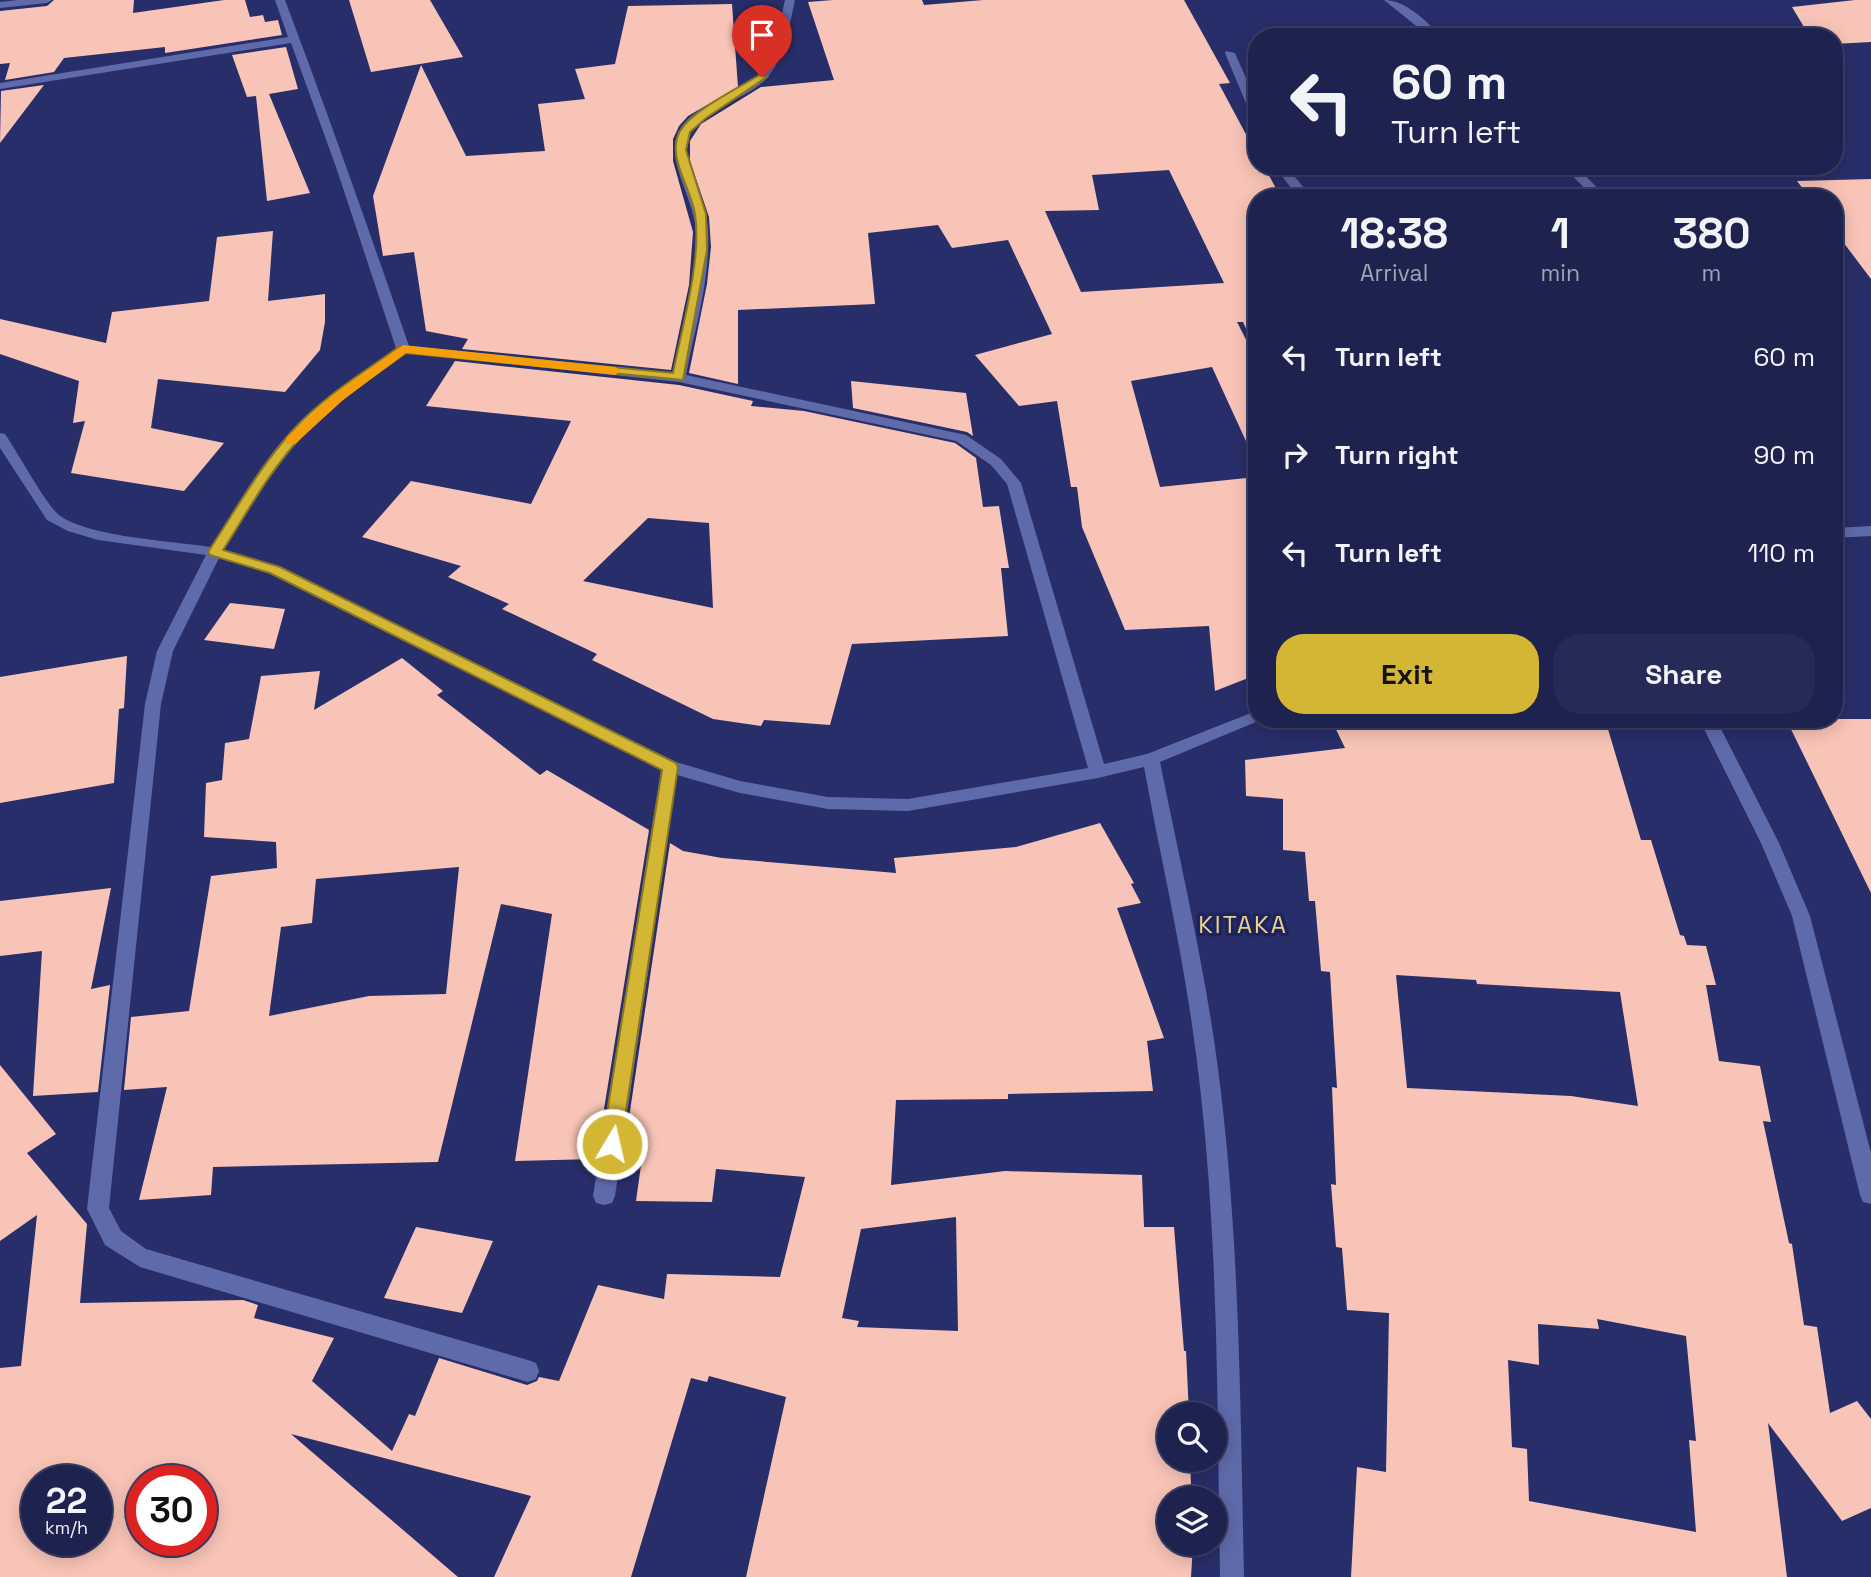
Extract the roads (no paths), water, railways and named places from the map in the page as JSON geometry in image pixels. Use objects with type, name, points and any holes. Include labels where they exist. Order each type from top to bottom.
[{"type":"street","points":[[0,5],[47,0]]},
{"type":"street","points":[[280,0],[342,167],[403,349]]},
{"type":"street","points":[[679,377],[702,250],[700,214],[680,150],[685,131],[702,116],[762,77],[776,55],[790,0]]},
{"type":"street","points":[[1389,0],[1427,28]]},
{"type":"street","points":[[0,86],[295,39]]},
{"type":"street","points":[[1230,53],[1248,95]]},
{"type":"street","points":[[1287,175],[1299,189]]},
{"type":"street","points":[[1578,175],[1592,189]]},
{"type":"street","points":[[528,1371],[140,1257],[113,1238],[98,1209],[153,704],[166,651],[215,552],[274,461],[300,430],[338,397],[403,349],[679,377],[961,438],[996,462],[1014,484],[1098,772]]},
{"type":"street","points":[[0,438],[52,517],[72,528],[98,535],[215,552],[275,570],[670,767],[740,787],[828,803],[908,805],[1098,772],[1151,759],[1248,720]]},
{"type":"street","points":[[1843,533],[1871,531]]},
{"type":"street","points":[[1712,728],[1770,843],[1801,916],[1871,1195]]},
{"type":"street","points":[[1151,759],[1203,1032],[1217,1159],[1226,1275],[1232,1577]]},
{"type":"street","points":[[604,1196],[670,767]]},
{"type":"district","name":"KITAKA","points":[[1243,924]]}]
